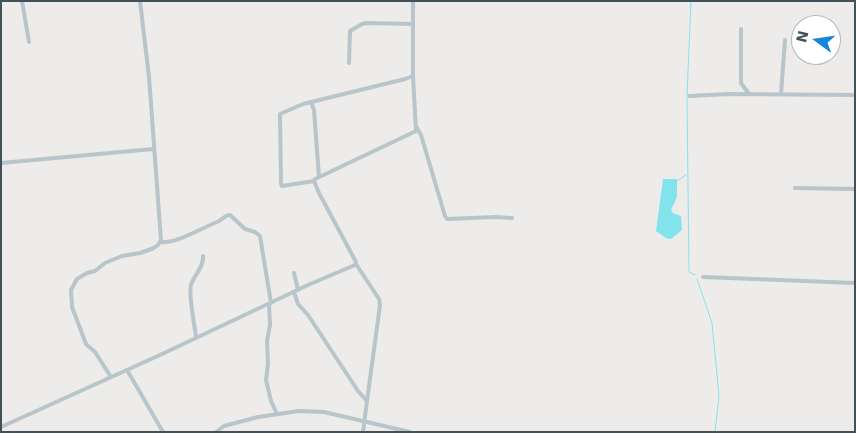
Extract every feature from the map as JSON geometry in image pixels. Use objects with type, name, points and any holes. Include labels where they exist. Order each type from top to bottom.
[{"type":"street","points":[[22,1],[29,42]]},
{"type":"street","points":[[140,1],[149,77],[160,242]]},
{"type":"street","points":[[413,1],[413,76],[417,128],[421,135],[445,216],[448,220],[495,217],[512,218]]},
{"type":"street","points":[[349,63],[349,33],[360,25],[380,23],[413,24]]},
{"type":"street","points":[[741,29],[740,83],[748,94]]},
{"type":"street","points":[[782,94],[785,40]]},
{"type":"street","points":[[413,76],[405,80],[303,104],[280,114],[280,179],[282,186],[314,181],[318,177],[415,132],[417,128]]},
{"type":"street","points":[[689,96],[748,94],[855,95]]},
{"type":"street","points":[[311,102],[314,110],[318,177]]},
{"type":"street","points":[[1,164],[153,149]]},
{"type":"street","points":[[314,181],[356,263],[380,304],[366,421],[363,432]]},
{"type":"street","points":[[795,188],[855,189]]},
{"type":"street","points":[[111,377],[95,352],[86,344],[72,307],[71,290],[77,279],[95,271],[105,263],[122,256],[154,248],[160,242],[175,240],[219,221],[226,215],[230,215],[245,229],[260,236],[270,303],[270,321],[266,341],[268,364],[266,380],[271,401],[277,414]]},
{"type":"street","points":[[196,338],[190,291],[193,280],[202,264],[203,256]]},
{"type":"street","points":[[1,427],[296,291],[348,269],[356,263]]},
{"type":"street","points":[[294,273],[298,304],[308,315],[367,401]]},
{"type":"street","points":[[703,277],[855,283]]},
{"type":"street","points":[[128,370],[163,432]]},
{"type":"street","points":[[216,432],[224,426],[258,417],[314,411],[410,432]]},
{"type":"water","points":[[663,179],[677,179],[677,197],[671,210],[673,213],[681,216],[682,230],[671,239],[656,231]]},
{"type":"waterway","points":[[687,95],[691,1]]},
{"type":"waterway","points":[[687,98],[689,272],[695,275]]},
{"type":"waterway","points":[[677,181],[686,175]]},
{"type":"waterway","points":[[697,279],[712,323],[719,396],[715,432]]}]
